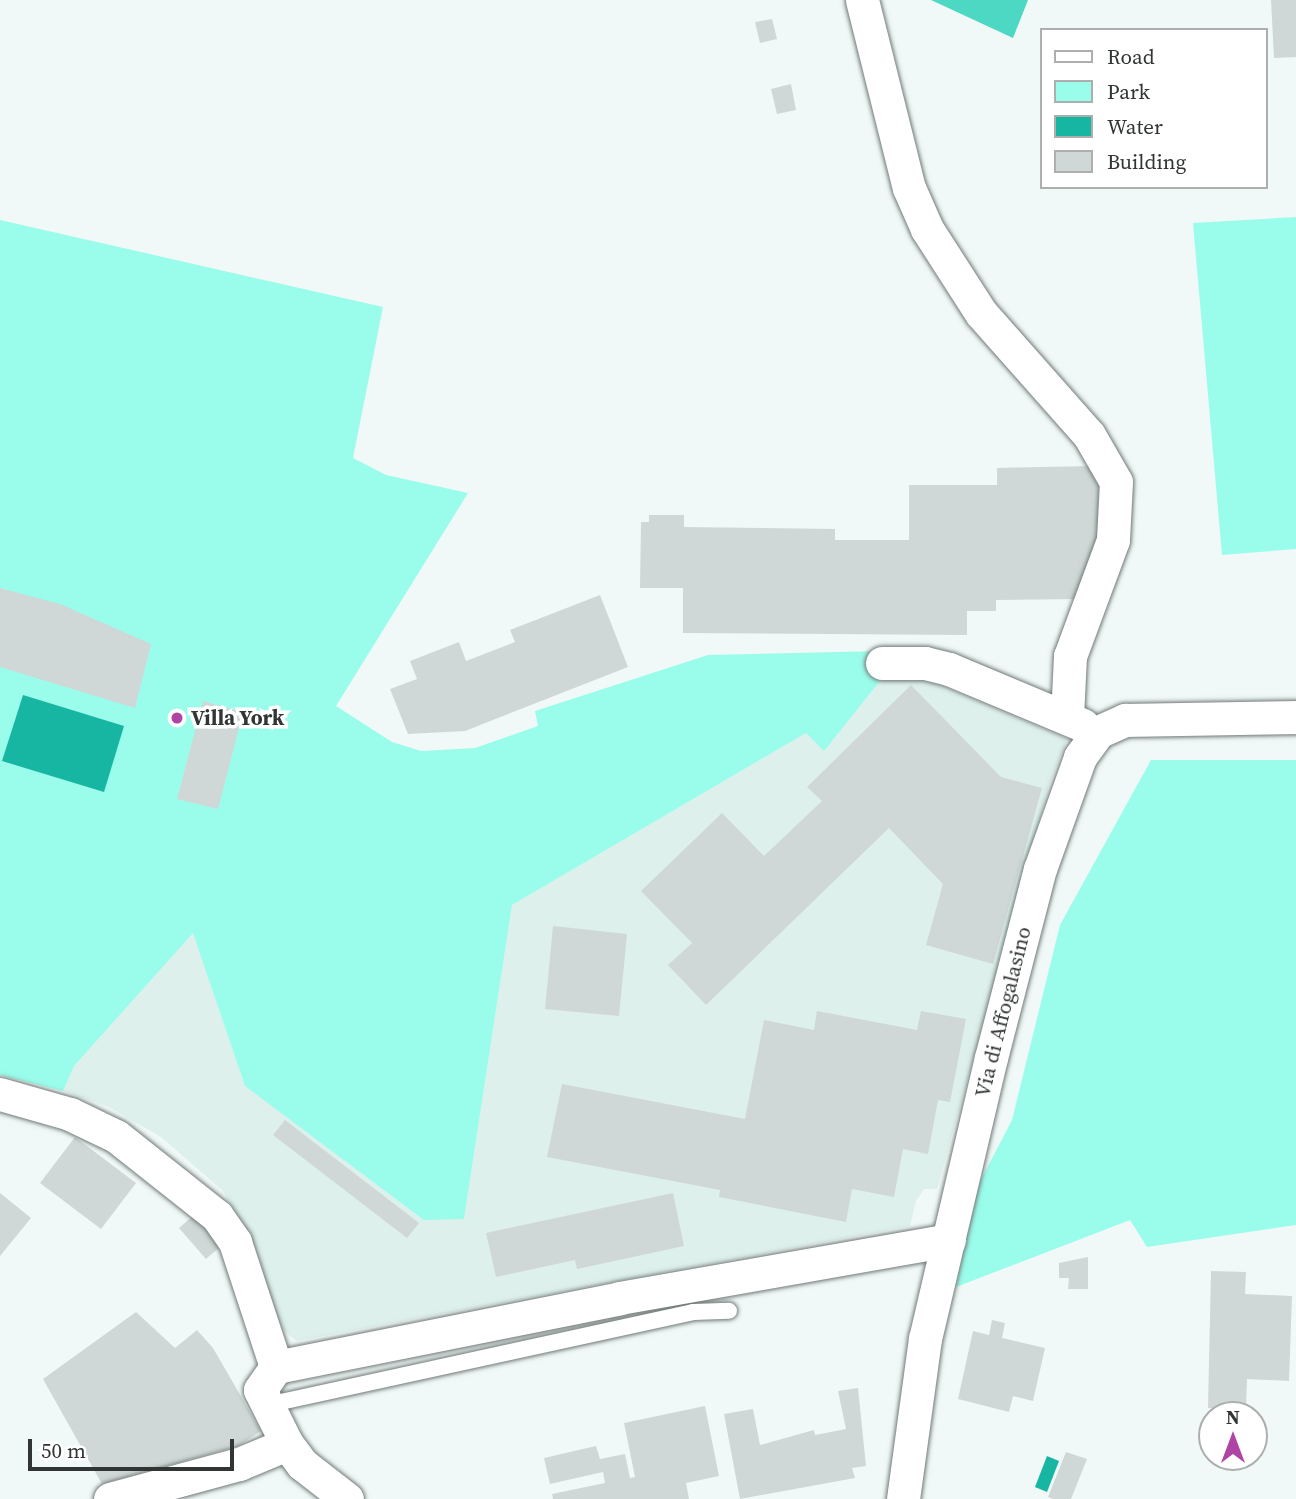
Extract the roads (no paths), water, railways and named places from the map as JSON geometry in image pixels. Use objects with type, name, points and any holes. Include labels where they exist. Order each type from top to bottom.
[{"type":"street","points":[[862,0],[909,188],[928,229],[981,313],[1089,435],[1116,482],[1109,554],[1070,656],[1067,717]]},
{"type":"street","points":[[882,663],[925,663],[949,669],[1098,732],[1137,719],[1296,717]]},
{"type":"street","name":"Via di Affogalasino","points":[[903,1499],[922,1357],[1043,858],[1072,775],[1098,732]]},
{"type":"street","points":[[0,1094],[70,1114],[116,1136],[217,1216],[235,1242],[276,1367]]},
{"type":"street","points":[[347,1499],[302,1464],[287,1444],[260,1390],[276,1367],[621,1298],[949,1240]]},
{"type":"street","points":[[110,1499],[239,1464],[287,1444]]},
{"type":"lane","points":[[267,1405],[693,1312],[729,1311]]},
{"type":"water","points":[[23,695],[124,726],[104,792],[2,761]]},
{"type":"water","points":[[1047,1456],[1059,1461],[1047,1492],[1035,1487]]},
{"type":"place","name":"Villa York","points":[[177,718]]}]
